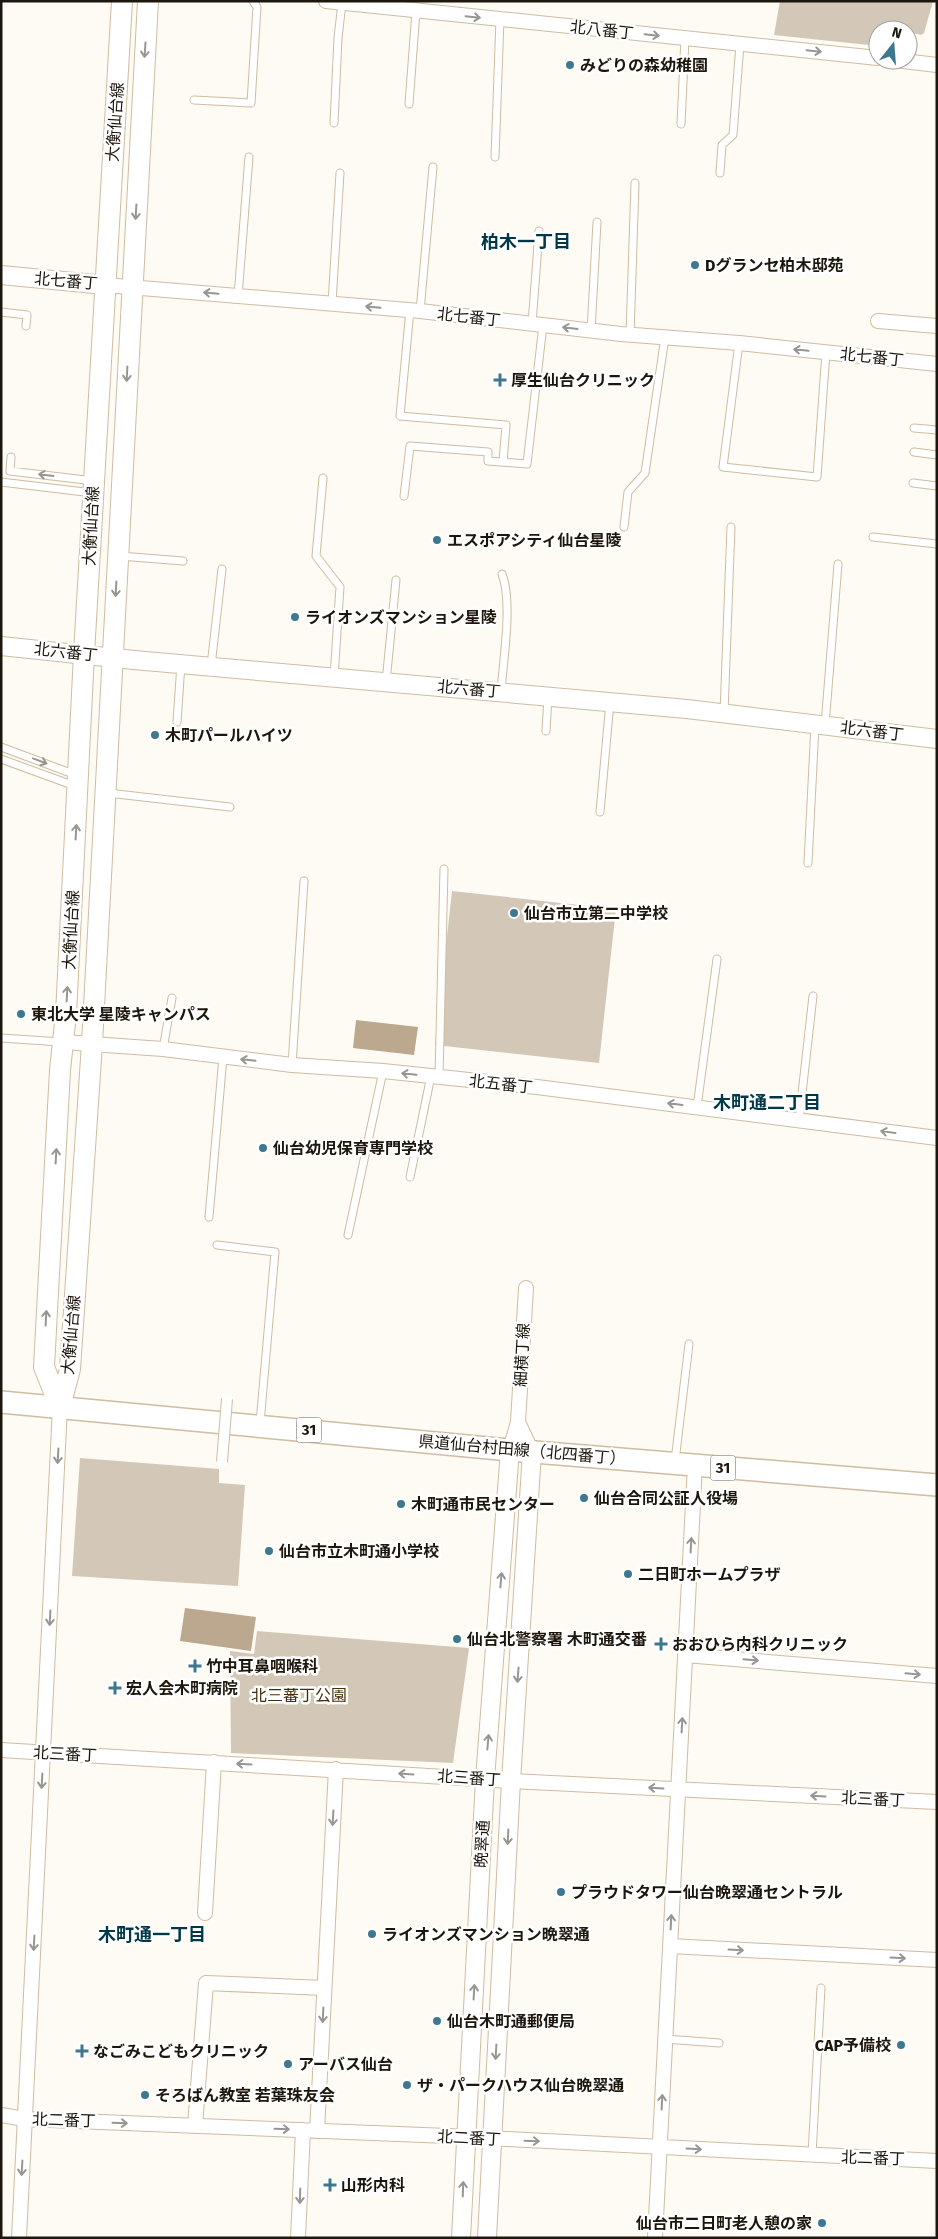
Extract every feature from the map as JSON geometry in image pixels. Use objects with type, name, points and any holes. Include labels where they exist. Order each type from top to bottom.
[{"type":"main road","name":"大衡仙台線","points":[[60,1407],[44,1367],[122,1]]},
{"type":"main road","name":"大衡仙台線","points":[[60,1407],[70,1369],[92,1044],[148,1]]},
{"type":"main road","name":"31","points":[[7,1402],[60,1407]]},
{"type":"main road","name":"県道仙台村田線（北四番丁）","points":[[60,1407],[532,1452],[937,1485]]},
{"type":"street","name":"北八番丁","points":[[326,1],[422,8],[500,19],[868,57]]},
{"type":"street","points":[[918,63],[937,65]]},
{"type":"street","name":"北七番丁","points":[[1,275],[332,303],[591,331],[739,343],[937,364]]},
{"type":"street","points":[[878,321],[937,326]]},
{"type":"street","name":"北六番丁","points":[[1,646],[610,702],[937,739]]},
{"type":"street","name":"北五番丁","points":[[64,1042],[163,1049],[292,1065],[435,1076],[937,1138]]},
{"type":"street","name":"細横丁線","points":[[510,1450],[518,1422],[526,1288]]},
{"type":"street","points":[[222,1462],[227,1399]]},
{"type":"street","points":[[18,2238],[60,1407]]},
{"type":"street","points":[[518,1422],[532,1452]]},
{"type":"street","name":"晩翠通","points":[[461,2238],[485,1779],[510,1450]]},
{"type":"street","name":"晩翠通","points":[[487,2238],[511,1781],[532,1452]]},
{"type":"street","points":[[655,2238],[685,1655],[684,1464]]},
{"type":"street","points":[[685,1655],[937,1676]]},
{"type":"street","name":"北三番丁","points":[[1,1750],[511,1781],[937,1802]]},
{"type":"street","points":[[205,1913],[214,1762]]},
{"type":"street","points":[[298,2238],[324,1988],[336,1769]]},
{"type":"street","points":[[670,1946],[937,1960]]},
{"type":"street","points":[[195,2126],[206,1983],[324,1988]]},
{"type":"street","name":"北二番丁","points":[[1,2114],[25,2119],[466,2137],[937,2161]]},
{"type":"lane","points":[[194,100],[251,103],[257,7],[253,1]]},
{"type":"lane","points":[[334,123],[338,38],[342,3]]},
{"type":"lane","points":[[409,104],[422,8]]},
{"type":"lane","points":[[496,157],[500,19]]},
{"type":"lane","points":[[681,124],[685,38]]},
{"type":"lane","points":[[720,173],[722,145],[733,135],[740,44]]},
{"type":"lane","points":[[238,296],[250,158]]},
{"type":"lane","points":[[433,167],[400,416],[506,424],[503,462]]},
{"type":"lane","points":[[332,303],[340,173]]},
{"type":"lane","points":[[630,334],[635,183]]},
{"type":"lane","points":[[591,331],[597,222]]},
{"type":"lane","points":[[404,496],[410,446],[488,452],[488,461],[528,464],[537,324],[540,231]]},
{"type":"lane","points":[[1,312],[27,314],[26,326]]},
{"type":"lane","points":[[624,528],[628,492],[645,473],[664,337]]},
{"type":"lane","points":[[739,343],[723,467],[817,478],[826,352]]},
{"type":"lane","points":[[914,428],[937,430]]},
{"type":"lane","points":[[914,452],[937,455]]},
{"type":"lane","points":[[11,457],[10,471],[94,487]]},
{"type":"lane","points":[[323,478],[316,556],[340,587],[334,677]]},
{"type":"lane","points":[[1,482],[94,487]]},
{"type":"lane","points":[[913,483],[937,486]]},
{"type":"lane","points":[[724,714],[731,527]]},
{"type":"lane","points":[[873,537],[937,544]]},
{"type":"lane","points":[[118,556],[183,561]]},
{"type":"lane","points":[[808,863],[820,725],[838,564]]},
{"type":"lane","points":[[210,666],[222,569]]},
{"type":"lane","points":[[501,692],[506,584],[502,574]]},
{"type":"lane","points":[[386,682],[396,580]]},
{"type":"lane","points":[[177,722],[181,663]]},
{"type":"lane","points":[[546,731],[548,696]]},
{"type":"lane","points":[[600,812],[610,702]]},
{"type":"lane","points":[[1,746],[78,781]]},
{"type":"lane","points":[[1,759],[78,781]]},
{"type":"lane","points":[[105,793],[230,807]]},
{"type":"lane","points":[[410,1177],[435,1076],[444,869]]},
{"type":"lane","points":[[292,1065],[304,881]]},
{"type":"lane","points":[[697,1107],[717,959]]},
{"type":"lane","points":[[799,1120],[813,996]]},
{"type":"lane","points":[[163,1049],[172,998]]},
{"type":"lane","points":[[1,1038],[64,1042]]},
{"type":"lane","points":[[209,1217],[223,1057]]},
{"type":"lane","points":[[348,1235],[383,1071]]},
{"type":"lane","points":[[218,1245],[275,1252],[259,1425]]},
{"type":"lane","points":[[684,1464],[689,1344]]},
{"type":"lane","points":[[812,2156],[821,1988]]},
{"type":"lane","points":[[665,2039],[719,2043]]},
{"type":"green space","points":[[780,1],[933,1],[924,33],[921,35],[918,34],[918,20],[868,20],[868,45],[774,35]]},
{"type":"green space","points":[[452,891],[616,909],[599,1063],[435,1045]]},
{"type":"green space","points":[[80,1458],[219,1469],[219,1483],[245,1485],[238,1586],[72,1576]]},
{"type":"green space","name":"北三蕃丁公園","points":[[257,1631],[469,1648],[453,1763],[231,1753],[230,1651],[254,1654]]},
{"type":"shaded area","points":[[356,1020],[418,1027],[414,1055],[353,1048]]},
{"type":"shaded area","points":[[185,1608],[256,1617],[251,1651],[180,1641]]},
{"type":"place","name":"みどりの森幼稚園","points":[[570,65]]},
{"type":"place","name":"Dグランセ柏木邸苑","points":[[695,265]]},
{"type":"place","name":"厚生仙台クリニック","points":[[500,380]]},
{"type":"place","name":"エスポアシティ仙台星陵","points":[[437,540]]},
{"type":"place","name":"ライオンズマンション星陵","points":[[295,617]]},
{"type":"place","name":"木町パールハイツ","points":[[155,735]]},
{"type":"place","name":"仙台市立第二中学校","points":[[514,913]]},
{"type":"place","name":"東北大学 星陵キャンパス","points":[[21,1014]]},
{"type":"place","name":"仙台幼児保育専門学校","points":[[263,1148]]},
{"type":"place","name":"仙台合同公証人役場","points":[[584,1498]]},
{"type":"place","name":"木町通市民センター","points":[[401,1504]]},
{"type":"place","name":"仙台市立木町通小学校","points":[[269,1551]]},
{"type":"place","name":"二日町ホームプラザ","points":[[628,1574]]},
{"type":"place","name":"仙台北警察署 木町通交番","points":[[457,1639]]},
{"type":"place","name":"おおひら内科クリニック","points":[[661,1644]]},
{"type":"place","name":"竹中耳鼻咽喉科","points":[[195,1666]]},
{"type":"place","name":"宏人会木町病院","points":[[115,1688]]},
{"type":"place","name":"プラウドタワー仙台晩翠通セントラル","points":[[561,1892]]},
{"type":"place","name":"ライオンズマンション晩翠通","points":[[372,1934]]},
{"type":"place","name":"仙台木町通郵便局","points":[[437,2021]]},
{"type":"place","name":"CAP予備校","points":[[901,2045]]},
{"type":"place","name":"なごみこどもクリニック","points":[[82,2051]]},
{"type":"place","name":"アーバス仙台","points":[[288,2064]]},
{"type":"place","name":"ザ・パークハウス仙台晩翠通","points":[[407,2085]]},
{"type":"place","name":"そろばん教室 若葉珠友会","points":[[145,2095]]},
{"type":"place","name":"山形内科","points":[[330,2185]]},
{"type":"place","name":"仙台市二日町老人憩の家","points":[[822,2223]]},
{"type":"district","name":"柏木一丁目","points":[[526,242]]},
{"type":"district","name":"木町通二丁目","points":[[767,1103]]},
{"type":"district","name":"木町通一丁目","points":[[152,1935]]}]
